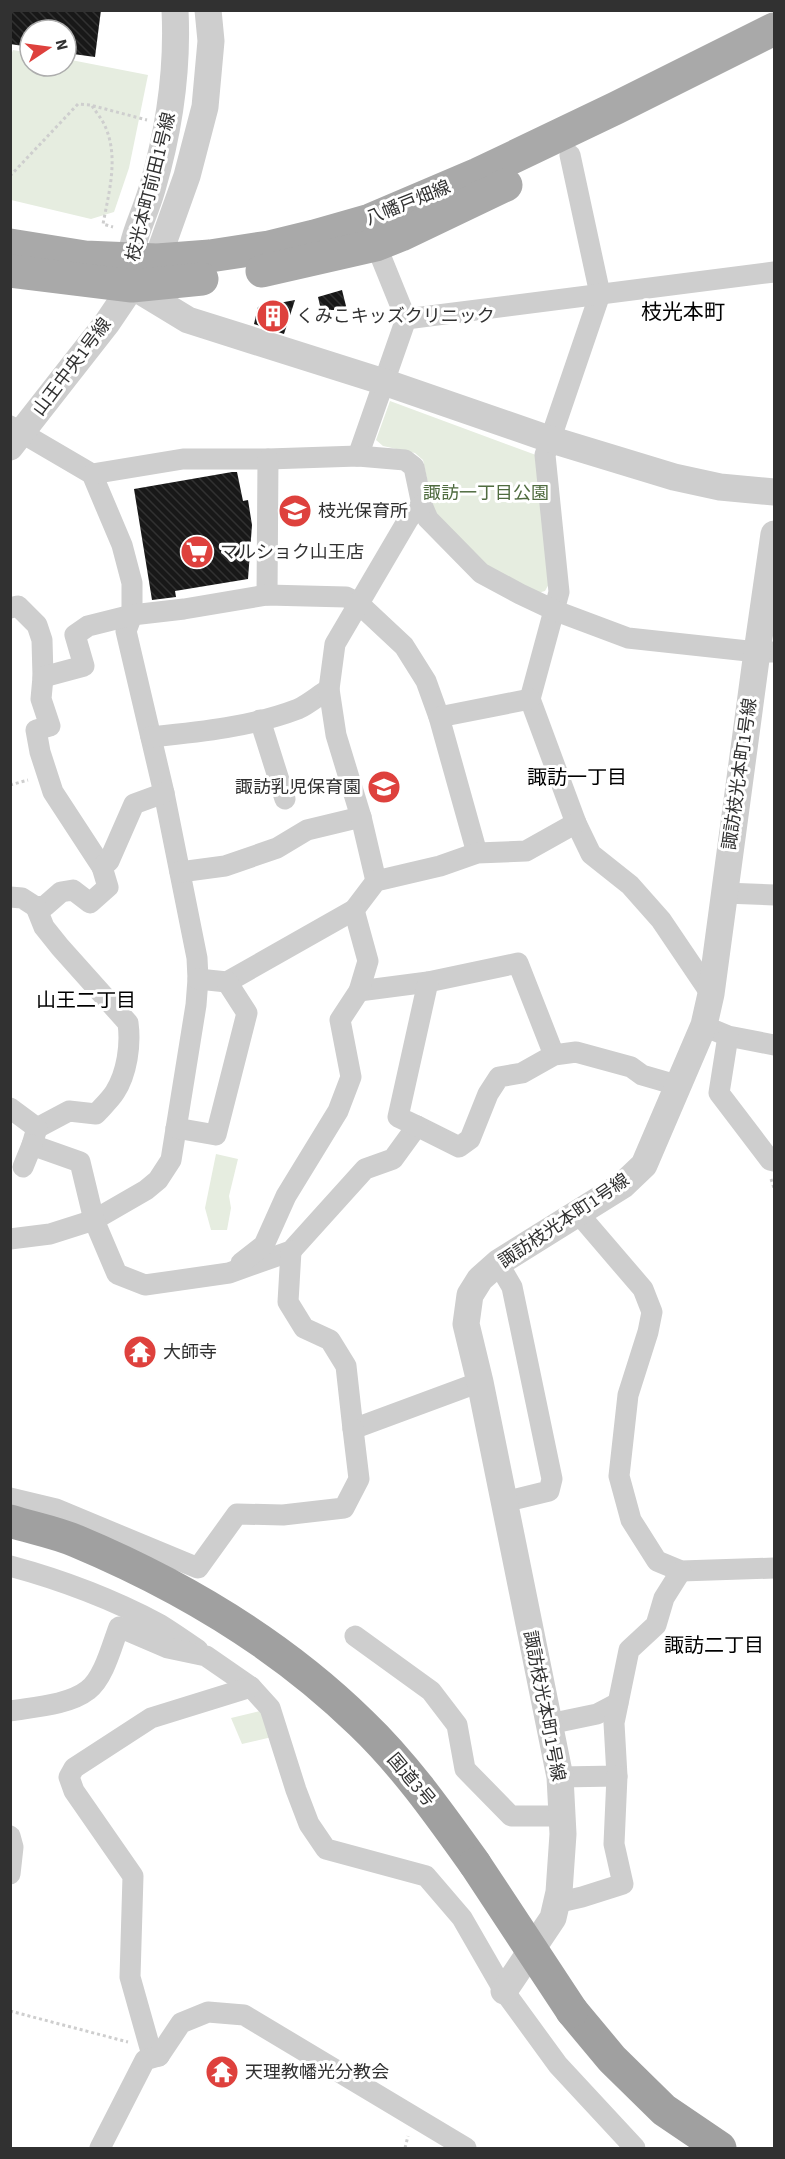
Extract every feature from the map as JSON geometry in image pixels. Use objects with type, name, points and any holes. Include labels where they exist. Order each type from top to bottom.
[{"type":"highway","name":"国道3号","points":[[10,1521],[74,1540],[188,1593],[277,1650],[362,1723],[423,1791],[467,1870],[564,2016],[597,2073],[651,2125],[686,2148]]},
{"type":"highway","name":"国道3号","points":[[10,1543],[73,1562],[178,1609],[268,1667],[348,1735],[467,1870]]},
{"type":"highway","name":"国道3号","points":[[564,2016],[664,2110],[720,2148]]},
{"type":"main road","name":"八幡戸畑線","points":[[10,271],[140,268],[269,247],[370,220],[478,174],[774,29]]},
{"type":"main road","name":"八幡戸畑線","points":[[10,244],[203,279],[262,271],[376,245],[570,154],[774,54]]},
{"type":"street","name":"枝光本町前田1号線","points":[[140,268],[137,228],[152,192],[173,95],[175,10]]},
{"type":"street","name":"枝光本町前田1号線","points":[[140,268],[197,143],[205,107],[211,41],[208,10]]},
{"type":"street","points":[[570,154],[600,294],[545,455],[559,592],[556,611],[530,699],[576,824],[591,854],[630,885],[661,920],[711,994]]},
{"type":"street","points":[[358,456],[406,320],[387,266],[376,245]]},
{"type":"street","points":[[140,268],[188,320],[384,382],[549,439],[674,477],[720,487],[774,492]]},
{"type":"street","name":"山王中央1号線","points":[[14,436],[107,323],[140,268]]},
{"type":"street","points":[[406,320],[774,272]]},
{"type":"street","points":[[14,436],[92,474],[183,459],[358,456],[405,460],[414,467],[428,519],[481,573],[556,611],[628,639],[766,652]]},
{"type":"street","points":[[267,596],[268,459]]},
{"type":"street","points":[[10,1239],[50,1234],[94,1220],[147,1190],[158,1180],[171,1160],[196,1005],[197,958],[164,793],[126,632],[132,615],[132,583],[124,555],[92,474]]},
{"type":"street","points":[[376,881],[361,817],[336,735],[329,689],[335,644],[409,518],[423,505]]},
{"type":"street","name":"諏訪枝光本町1号線","points":[[504,1991],[553,1918],[560,1880],[562,1816],[560,1777],[480,1382],[466,1324],[470,1295],[480,1280],[498,1263],[623,1185],[644,1165],[680,1086],[716,1031],[711,994],[724,893],[766,652],[774,534]]},
{"type":"street","points":[[43,676],[84,666],[75,635],[88,626],[132,615],[267,596],[346,597],[358,603],[404,646],[426,681],[439,717],[477,853]]},
{"type":"street","points":[[10,608],[18,606],[37,625],[42,640],[41,699],[50,726],[36,730],[40,752],[53,792],[102,867],[108,888],[90,903],[73,890],[61,892],[45,906],[36,907]]},
{"type":"street","points":[[151,737],[213,731],[260,720],[300,708],[329,689]]},
{"type":"street","points":[[439,717],[530,699]]},
{"type":"street","points":[[260,720],[285,800]]},
{"type":"street","points":[[102,867],[109,861],[134,804],[164,793]]},
{"type":"street","points":[[180,872],[225,866],[277,848],[308,830],[361,817]]},
{"type":"street","points":[[198,979],[227,982],[354,910],[376,881],[440,866],[477,853],[526,851],[576,824]]},
{"type":"street","points":[[724,893],[774,895]]},
{"type":"street","points":[[10,897],[21,898],[36,907],[44,927],[128,1023],[130,1038],[126,1064],[116,1092],[96,1114],[69,1112],[34,1137],[23,1167]]},
{"type":"street","points":[[229,1273],[264,1245],[286,1196],[338,1111],[351,1077],[340,1020],[359,991],[368,961],[354,910]]},
{"type":"street","points":[[359,991],[428,981],[518,963],[554,1055]]},
{"type":"street","points":[[428,981],[398,1117],[459,1147],[470,1139],[488,1094],[499,1077],[522,1073],[554,1055],[576,1052],[631,1067],[642,1075],[680,1086]]},
{"type":"street","points":[[176,1128],[216,1135],[247,1013],[227,982]]},
{"type":"street","points":[[770,1161],[719,1093],[716,1031],[774,1045]]},
{"type":"street","points":[[10,1108],[34,1137],[80,1162],[94,1220],[117,1274],[145,1285],[229,1273],[291,1251],[365,1168],[393,1159],[417,1126]]},
{"type":"street","points":[[578,1212],[643,1289],[652,1312],[628,1395],[619,1476],[631,1520],[657,1561],[681,1571],[774,1568]]},
{"type":"street","points":[[10,1498],[56,1509],[198,1568],[237,1514],[283,1515],[344,1508],[359,1479],[346,1366],[330,1340],[304,1328],[288,1302],[291,1251]]},
{"type":"street","points":[[498,1263],[512,1287],[552,1479],[549,1491],[504,1502]]},
{"type":"street","points":[[353,1429],[480,1382]]},
{"type":"street","points":[[10,1566],[111,1600],[160,1625],[251,1687],[270,1708],[309,1824],[326,1849],[426,1876],[462,1918],[504,1991],[558,2065],[635,2148]]},
{"type":"street","points":[[556,1903],[623,1884],[614,1844],[617,1776],[614,1723],[629,1650],[656,1625],[664,1598],[681,1571]]},
{"type":"street","points":[[10,1711],[48,1706],[89,1690],[102,1671],[119,1627],[168,1648],[206,1656]]},
{"type":"street","points":[[356,1636],[431,1691],[456,1725],[465,1769],[511,1816],[562,1816]]},
{"type":"street","points":[[154,2052],[130,1977],[133,1876],[75,1791],[69,1777],[74,1768],[151,1718],[251,1687]]},
{"type":"street","points":[[549,1724],[597,1714],[618,1703]]},
{"type":"street","points":[[560,1777],[617,1776]]},
{"type":"street","points":[[10,1836],[13,1847],[10,1874]]},
{"type":"street","points":[[108,2146],[145,2060],[181,2023],[208,2012],[244,2015],[410,2133],[466,2148]]},
{"type":"path","points":[[10,176],[78,105],[90,105],[147,120]]},
{"type":"path","points":[[90,105],[105,124],[112,147],[112,175],[103,224],[113,227]]},
{"type":"path","points":[[10,2011],[154,2052]]},
{"type":"green space","points":[[13,50],[18,51],[18,78],[78,78],[78,61],[148,75],[129,168],[114,212],[91,219],[11,200],[10,57]]},
{"type":"green space","name":"諏訪一丁目公園","points":[[390,401],[536,455],[551,580],[545,591],[538,593],[491,570],[434,512],[423,460],[415,453],[383,446],[376,440]]},
{"type":"green space","points":[[216,1154],[238,1159],[229,1196],[231,1208],[227,1230],[211,1230],[205,1208]]},
{"type":"green space","points":[[264,1710],[272,1737],[242,1744],[231,1718]]},
{"type":"building","points":[[10,10],[101,10],[95,57],[78,55],[78,18],[18,18],[18,45],[10,44]]},
{"type":"building","points":[[342,290],[347,310],[321,310],[318,297]]},
{"type":"building","name":"くみこキッズクリニック","points":[[295,300],[284,334],[254,324],[258,307]]},
{"type":"building","name":"マルショク山王店","points":[[237,472],[243,501],[248,500],[252,525],[248,579],[175,591],[176,597],[152,600],[134,489]]},
{"type":"place","name":"くみこキッズクリニック","points":[[273,316]]},
{"type":"place","name":"枝光保育所","points":[[295,511]]},
{"type":"place","name":"マルショク山王店","points":[[197,552]]},
{"type":"place","name":"諏訪乳児保育園","points":[[384,787]]},
{"type":"place","name":"大師寺","points":[[140,1352]]},
{"type":"place","name":"天理教幡光分教会","points":[[222,2072]]},
{"type":"district","name":"枝光本町","points":[[683,312]]},
{"type":"district","name":"諏訪一丁目","points":[[577,778]]},
{"type":"district","name":"山王二丁目","points":[[86,1001]]},
{"type":"district","name":"諏訪二丁目","points":[[714,1646]]}]
